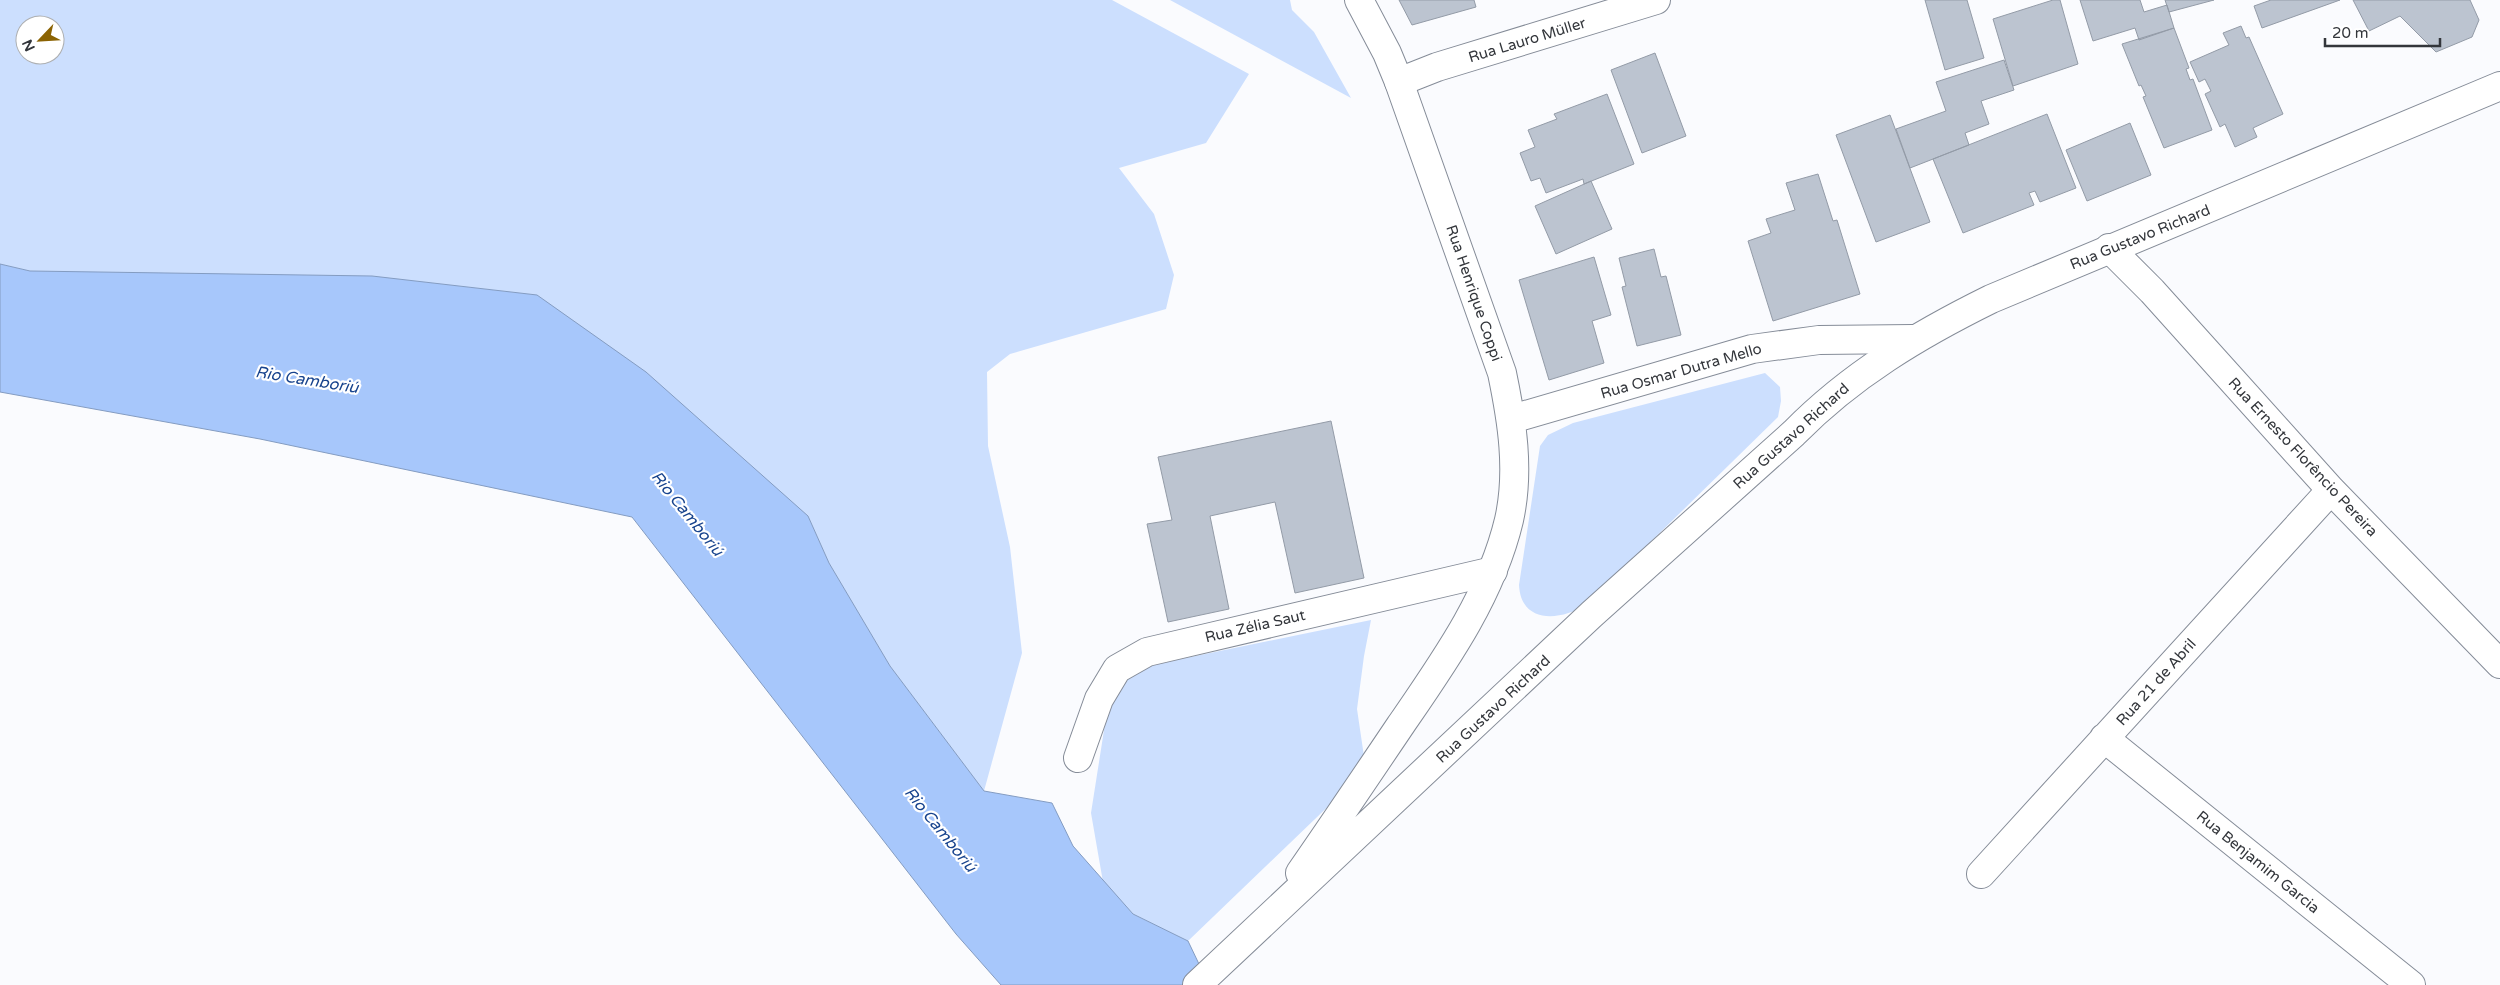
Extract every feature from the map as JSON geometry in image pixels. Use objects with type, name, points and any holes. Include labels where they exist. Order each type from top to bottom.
[{"type":"street","name":"Rua Henrique Coppi","points":[[1359,0],[1387,52],[1399,82],[1502,373],[1512,419],[1515,467],[1509,519],[1493,571],[1482,596]]},
{"type":"street","name":"Rua Lauro Müller","points":[[1399,82],[1437,67],[1656,0]]},
{"type":"street","name":"Rua Gustavo Richard","points":[[1197,985],[1592,614],[1794,433],[1824,403],[1913,339],[1991,298],[2500,86]]},
{"type":"street","name":"Rua Ernesto Florêncio Pereira","points":[[2109,248],[2152,291],[2331,490],[2500,664]]},
{"type":"street","name":"Rua Osmar Dutra Mello","points":[[1512,419],[1752,349],[1818,340],[1913,339]]},
{"type":"street","name":"Rua 21 de Abril","points":[[1981,874],[2331,490]]},
{"type":"street","name":"Rua Zélia Saut","points":[[1078,758],[1099,698],[1117,669],[1147,652],[1493,571]]},
{"type":"street","name":"Rua Gustavo Richard","points":[[1273,914],[1429,684],[1482,596]]},
{"type":"street","name":"Rua Benjamim Garcia","points":[[2104,738],[2412,985]]},
{"type":"shaded area","points":[[0,0],[1112,0],[1249,74],[1206,143],[1119,168],[1154,214],[1174,275],[1166,309],[1010,354],[987,372],[988,446],[1010,547],[1022,653],[984,791],[890,666],[829,563],[808,516],[30,271],[0,264]]},
{"type":"shaded area","points":[[1170,0],[1290,0],[1292,10],[1314,32],[1351,98]]},
{"type":"shaded area","points":[[1765,373],[1780,387],[1781,401],[1778,417],[1586,605],[1565,614],[1554,616],[1534,613],[1527,607],[1521,598],[1519,585],[1540,446],[1548,435],[1573,423]]},
{"type":"shaded area","points":[[1371,620],[1357,709],[1366,770],[1188,941],[1133,914],[1103,882],[1091,813],[1110,692],[1137,668]]},
{"type":"water","name":"Rio Camboriú","points":[[0,264],[30,271],[372,276],[537,295],[646,372],[808,516],[829,563],[890,666],[984,791],[1052,803],[1073,846],[1133,914],[1188,941],[1209,985],[1001,985],[956,934],[632,517],[260,439],[0,392]]},
{"type":"building","points":[[1399,0],[1474,0],[1476,7],[1412,25]]},
{"type":"building","points":[[1925,0],[1967,0],[1984,58],[1945,70]]},
{"type":"building","points":[[2053,0],[2060,0],[2078,64],[2013,86],[1993,19]]},
{"type":"building","points":[[2080,0],[2140,0],[2144,12],[2167,5],[2174,28],[2139,40],[2135,28],[2093,41]]},
{"type":"building","points":[[2165,0],[2214,0],[2169,12]]},
{"type":"building","points":[[2271,0],[2340,0],[2262,28],[2254,6]]},
{"type":"building","points":[[2353,0],[2470,0],[2479,20],[2472,37],[2436,52],[2400,16],[2369,31]]},
{"type":"building","points":[[2241,26],[2246,38],[2249,37],[2283,114],[2253,128],[2257,137],[2235,147],[2225,124],[2220,127],[2205,94],[2211,91],[2205,79],[2199,82],[2190,62],[2229,45],[2223,33]]},
{"type":"building","points":[[2174,28],[2189,68],[2186,69],[2190,80],[2193,79],[2212,130],[2164,148],[2143,97],[2146,96],[2141,85],[2139,86],[2122,44]]},
{"type":"building","points":[[1655,53],[1686,136],[1642,153],[1611,70]]},
{"type":"building","points":[[2004,60],[2014,90],[1981,101],[1989,124],[1965,133],[1969,145],[1910,168],[1896,129],[1946,111],[1936,82]]},
{"type":"building","points":[[1607,94],[1634,164],[1584,184],[1583,179],[1546,193],[1540,178],[1531,181],[1520,153],[1535,147],[1528,130],[1557,119],[1554,114]]},
{"type":"building","points":[[2047,114],[2076,188],[2040,202],[2035,191],[2029,193],[2034,205],[1963,233],[1933,159]]},
{"type":"building","points":[[1890,115],[1930,222],[1876,242],[1836,135]]},
{"type":"building","points":[[2130,123],[2151,175],[2087,201],[2066,150]]},
{"type":"building","points":[[1818,174],[1833,221],[1837,220],[1860,294],[1773,321],[1748,241],[1771,233],[1766,219],[1795,210],[1786,183]]},
{"type":"building","points":[[1591,181],[1612,229],[1556,254],[1535,206]]},
{"type":"building","points":[[1654,249],[1661,277],[1666,276],[1681,335],[1637,346],[1622,287],[1626,286],[1619,258]]},
{"type":"building","points":[[1594,257],[1611,315],[1592,321],[1604,363],[1549,380],[1519,280]]},
{"type":"building","points":[[1331,421],[1364,578],[1295,593],[1275,502],[1210,516],[1229,609],[1168,622],[1147,524],[1172,520],[1158,457]]}]
